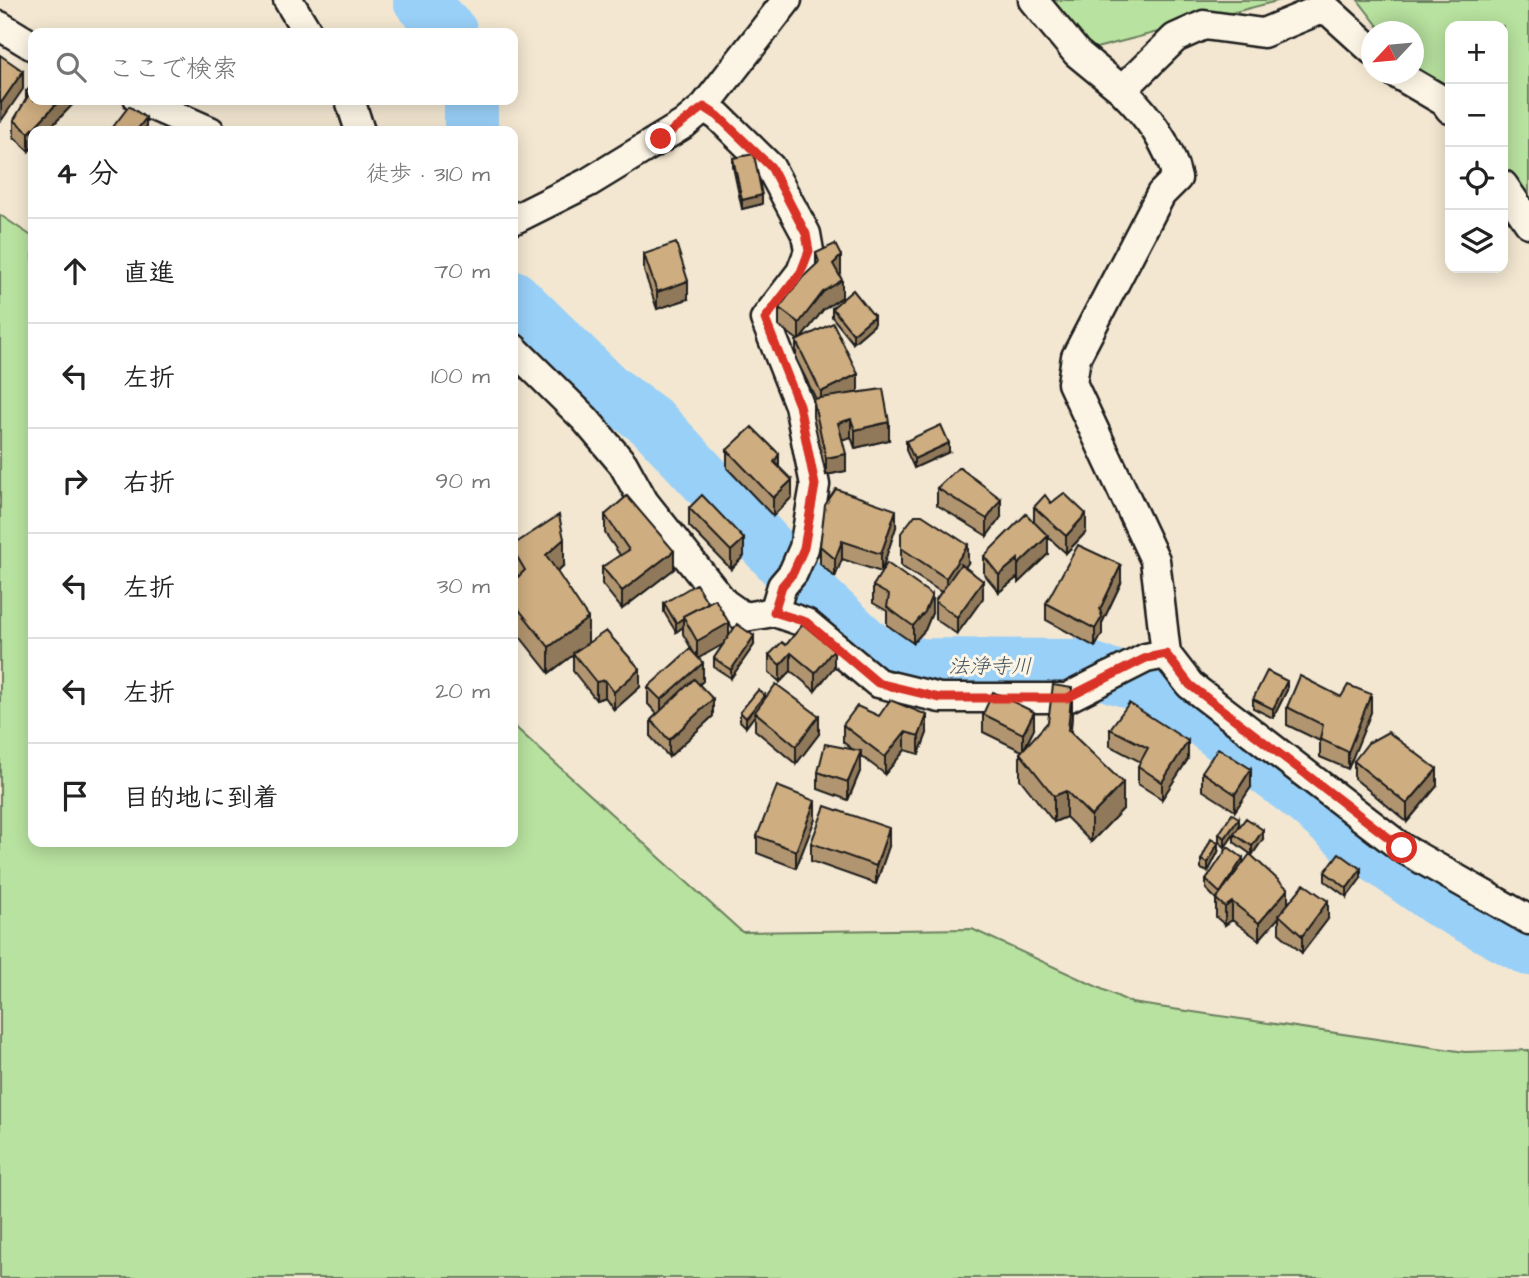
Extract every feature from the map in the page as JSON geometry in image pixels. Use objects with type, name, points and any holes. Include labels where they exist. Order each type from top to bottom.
[{"type":"street","points":[[288,0],[305,28]]},
{"type":"street","points":[[518,217],[589,182],[684,124],[704,107],[787,0]]},
{"type":"street","points":[[1033,0],[1077,53],[1144,112],[1172,157],[1177,178],[1161,194],[1076,357],[1072,383],[1155,559],[1166,654],[1190,685],[1402,848],[1529,920]]},
{"type":"street","points":[[1122,90],[1175,38],[1204,25],[1263,33],[1319,10],[1329,11],[1361,41]]},
{"type":"street","points":[[0,26],[28,43]]},
{"type":"street","points":[[1414,84],[1445,102]]},
{"type":"street","points":[[150,105],[199,126]]},
{"type":"street","points":[[351,105],[358,126]]},
{"type":"street","points":[[704,107],[718,116],[771,167],[806,234],[809,251],[801,272],[765,319],[799,405],[815,485],[804,548],[793,573],[782,586],[774,612]]},
{"type":"street","points":[[1508,193],[1529,223]]},
{"type":"street","points":[[518,353],[585,419],[623,464],[644,502],[724,603],[744,617],[774,612],[806,622],[878,683],[940,698],[1067,698],[1146,658],[1166,654]]},
{"type":"green space","points":[[1048,0],[1281,0],[1077,53]]},
{"type":"green space","points":[[1358,0],[1529,0],[1529,225],[1508,197],[1508,21],[1445,21],[1445,114],[1422,84],[1424,21],[1374,21]]},
{"type":"green space","points":[[0,215],[28,234],[28,847],[518,847],[518,730],[742,932],[972,929],[1132,1003],[1465,1052],[1529,1050],[1529,1278],[0,1278]]},
{"type":"building","points":[[0,55],[23,71],[1,103],[0,102]]},
{"type":"building","points":[[28,96],[28,105],[55,105],[36,126],[28,126],[28,132],[14,120]]},
{"type":"building","points":[[129,106],[146,118],[140,126],[114,126]]},
{"type":"building","points":[[754,154],[762,195],[742,200],[733,158]]},
{"type":"building","points":[[676,243],[688,281],[657,292],[644,254]]},
{"type":"building","points":[[835,244],[841,256],[833,264],[842,280],[823,292],[799,323],[779,308],[803,277],[819,262],[816,253]]},
{"type":"building","points":[[853,290],[874,316],[853,334],[832,308]]},
{"type":"building","points":[[833,323],[858,374],[821,392],[796,341]]},
{"type":"building","points":[[883,389],[889,422],[855,430],[851,419],[838,423],[846,454],[826,458],[813,399]]},
{"type":"building","points":[[941,425],[949,443],[914,459],[906,441]]},
{"type":"building","points":[[752,427],[779,454],[774,462],[792,480],[773,498],[727,450]]},
{"type":"building","points":[[959,467],[1001,499],[987,519],[937,488]]},
{"type":"building","points":[[836,489],[896,510],[881,554],[842,541],[835,559],[820,546],[825,505]]},
{"type":"building","points":[[1064,493],[1086,514],[1066,536],[1034,507],[1045,495],[1051,503]]},
{"type":"building","points":[[702,495],[744,539],[731,551],[689,508]]},
{"type":"building","points":[[627,496],[674,551],[622,591],[602,567],[629,550],[605,515]]},
{"type":"building","points":[[1026,514],[1048,536],[1018,565],[1018,559],[999,575],[984,556]]},
{"type":"building","points":[[559,515],[564,539],[546,555],[588,618],[549,647],[518,608],[518,577],[525,570],[518,558],[518,542]]},
{"type":"building","points":[[915,515],[922,515],[968,545],[946,578],[901,548],[901,533]]},
{"type":"building","points":[[1078,545],[1121,565],[1100,609],[1102,617],[1095,629],[1046,603]]},
{"type":"building","points":[[887,563],[932,595],[925,612],[913,626],[887,607],[889,595],[873,586]]},
{"type":"building","points":[[961,564],[983,581],[957,617],[935,601]]},
{"type":"building","points":[[696,584],[708,603],[683,616],[676,623],[664,603]]},
{"type":"building","points":[[715,599],[729,623],[697,641],[683,616]]},
{"type":"building","points":[[737,624],[754,636],[731,670],[714,658]]},
{"type":"building","points":[[803,624],[834,649],[815,673],[791,653],[780,665],[769,655],[782,642],[786,645]]},
{"type":"building","points":[[606,631],[640,669],[614,692],[605,680],[596,682],[573,653]]},
{"type":"building","points":[[690,649],[703,663],[661,700],[648,687]]},
{"type":"building","points":[[1267,671],[1287,681],[1273,709],[1253,699]]},
{"type":"building","points":[[1300,676],[1341,697],[1348,685],[1371,694],[1348,752],[1320,739],[1323,725],[1287,707]]},
{"type":"building","points":[[694,679],[713,699],[669,740],[651,720]]},
{"type":"building","points":[[776,684],[819,716],[796,746],[755,712]]},
{"type":"building","points":[[1053,685],[1072,688],[1068,730],[1123,783],[1091,816],[1066,791],[1054,796],[1020,753],[1048,722]]},
{"type":"building","points":[[758,690],[765,695],[746,718],[740,712]]},
{"type":"building","points":[[993,692],[1034,712],[1023,734],[983,714]]},
{"type":"building","points":[[890,700],[927,715],[919,736],[905,732],[885,757],[843,725],[857,706],[879,716]]},
{"type":"building","points":[[1129,703],[1188,741],[1162,782],[1138,766],[1148,748],[1110,729]]},
{"type":"building","points":[[1388,732],[1437,769],[1407,804],[1354,761],[1368,743]]},
{"type":"building","points":[[825,744],[861,751],[848,782],[818,772]]},
{"type":"building","points":[[1218,748],[1251,769],[1235,794],[1202,772]]},
{"type":"building","points":[[777,786],[815,801],[796,851],[757,836]]},
{"type":"building","points":[[825,806],[889,828],[876,866],[811,843]]},
{"type":"building","points":[[1232,814],[1239,818],[1225,838],[1219,834]]},
{"type":"building","points":[[1246,818],[1263,830],[1252,846],[1234,834]]},
{"type":"building","points":[[1211,839],[1218,843],[1208,863],[1201,860]]},
{"type":"building","points":[[1228,847],[1243,858],[1220,893],[1206,880]]},
{"type":"building","points":[[1339,853],[1361,869],[1347,888],[1325,872]]},
{"type":"building","points":[[1250,854],[1288,889],[1259,923],[1232,902],[1225,907],[1216,899]]},
{"type":"building","points":[[1304,884],[1328,901],[1302,936],[1279,915]]},
{"type":"waterway","name":"法浄寺川","points":[[420,0],[446,28]]},
{"type":"waterway","name":"法浄寺川","points":[[471,105],[471,126]]},
{"type":"waterway","name":"法浄寺川","points":[[518,302],[608,390],[653,423],[807,589],[874,652],[919,665],[1081,666],[1145,686],[1187,708],[1298,792],[1353,839],[1439,900],[1529,949]]},
{"type":"route","points":[[661,139],[704,107],[718,116],[771,167],[806,234],[809,251],[801,272],[765,319],[799,405],[815,485],[804,548],[793,573],[782,586],[774,612],[806,622],[878,683],[940,698],[1067,698],[1146,658],[1166,654],[1190,685],[1402,848]]}]
